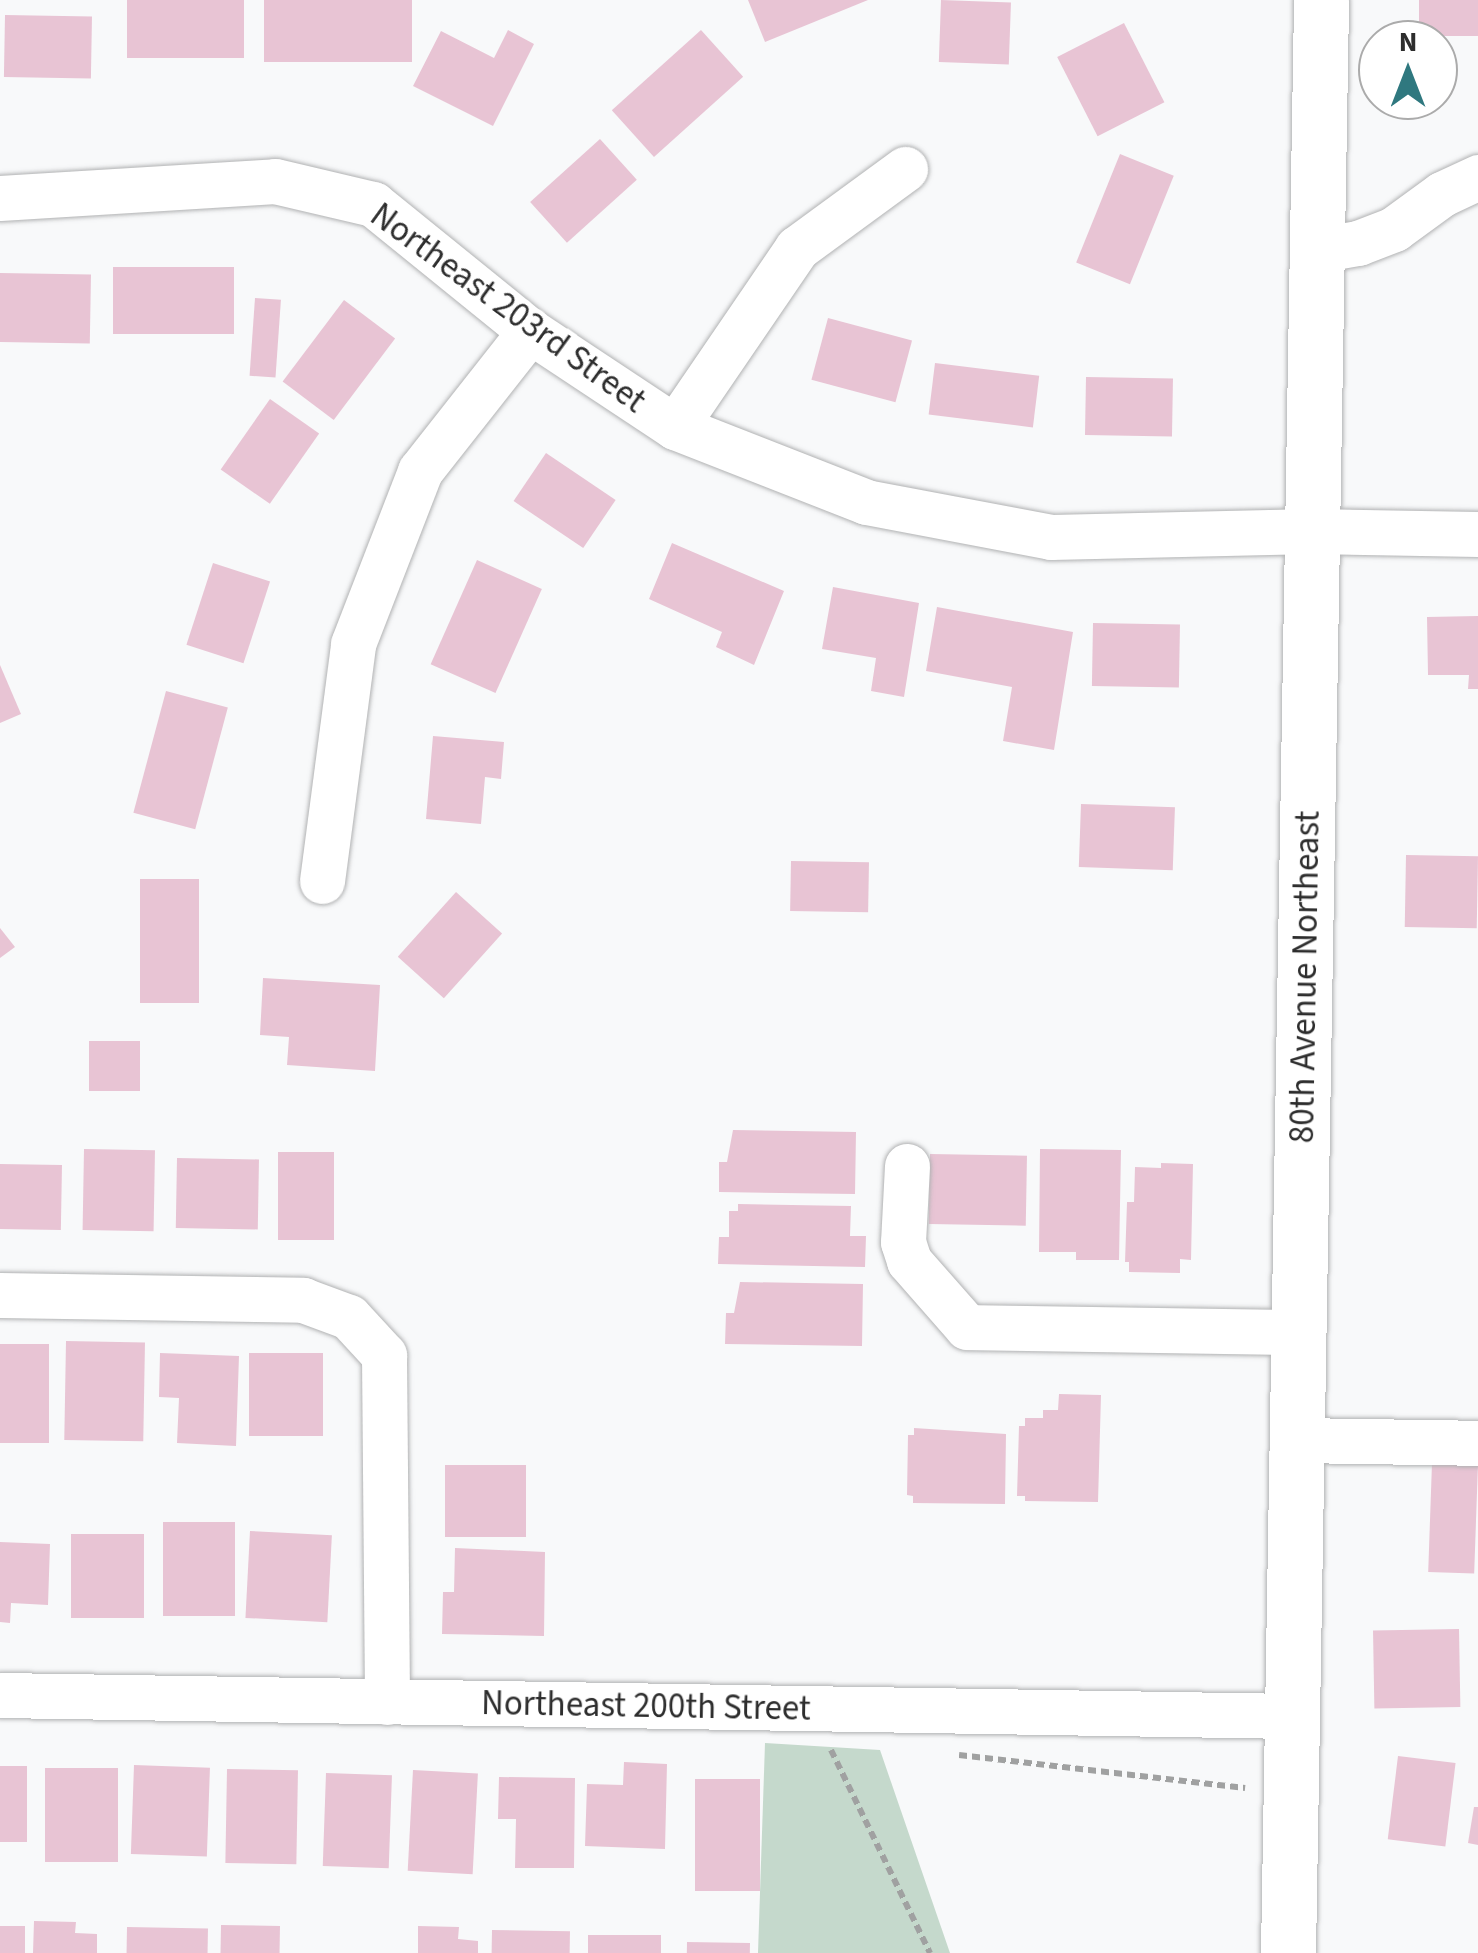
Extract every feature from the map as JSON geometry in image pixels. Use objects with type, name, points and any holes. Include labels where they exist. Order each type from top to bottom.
[{"type":"main road","name":"80th Avenue Northeast","points":[[1288,1953],[1320,0]]},
{"type":"street","points":[[675,428],[797,248],[905,169]]},
{"type":"street","points":[[1317,250],[1358,243],[1394,229],[1442,194],[1478,177]]},
{"type":"street","name":"Northeast 203rd Street","points":[[0,198],[275,181],[373,204],[530,331],[675,428],[866,502],[1051,537],[1313,531],[1478,534]]},
{"type":"street","points":[[322,880],[352,644],[420,472],[530,331]]},
{"type":"street","points":[[907,1166],[903,1242],[909,1261],[967,1327],[1298,1332]]},
{"type":"street","points":[[0,1295],[303,1300],[348,1317],[384,1355],[387,1702]]},
{"type":"street","points":[[1297,1440],[1478,1443]]},
{"type":"street","name":"Northeast 200th Street","points":[[0,1696],[1292,1716]]},
{"type":"path","points":[[830,1709],[831,1750],[930,1953]]},
{"type":"path","points":[[992,1762],[1214,1786]]},
{"type":"green space","points":[[765,1743],[880,1750],[950,1953],[758,1953]]},
{"type":"building","points":[[127,0],[244,0],[244,58],[127,58]]},
{"type":"building","points":[[264,0],[412,0],[412,62],[264,62]]},
{"type":"building","points":[[748,0],[868,0],[765,42]]},
{"type":"building","points":[[941,0],[1011,2],[1009,64],[939,62]]},
{"type":"building","points":[[1419,0],[1478,0],[1478,36],[1458,36],[1458,20],[1419,20]]},
{"type":"building","points":[[5,15],[92,17],[91,79],[4,77]]},
{"type":"building","points":[[1124,23],[1164,102],[1098,136],[1057,57]]},
{"type":"building","points":[[508,30],[534,44],[493,126],[413,86],[441,31],[494,58]]},
{"type":"building","points":[[701,30],[743,77],[654,157],[612,110]]},
{"type":"building","points":[[600,139],[637,180],[567,243],[530,202]]},
{"type":"building","points":[[1120,154],[1174,176],[1130,284],[1076,262]]},
{"type":"building","points":[[113,267],[234,267],[234,334],[113,334]]},
{"type":"building","points":[[0,273],[91,275],[90,344],[0,342]]},
{"type":"building","points":[[255,298],[281,300],[275,378],[250,376]]},
{"type":"building","points":[[344,300],[395,339],[334,420],[283,381]]},
{"type":"building","points":[[828,318],[912,341],[895,402],[811,380]]},
{"type":"building","points":[[935,363],[1039,376],[1033,427],[929,415]]},
{"type":"building","points":[[1086,377],[1173,379],[1172,437],[1085,435]]},
{"type":"building","points":[[270,399],[319,433],[270,504],[221,469]]},
{"type":"building","points":[[546,453],[616,500],[583,548],[514,501]]},
{"type":"building","points":[[672,543],[784,591],[754,665],[716,647],[722,632],[649,599]]},
{"type":"building","points":[[477,560],[542,589],[495,693],[431,664]]},
{"type":"building","points":[[213,563],[270,582],[243,663],[186,645]]},
{"type":"building","points":[[833,587],[919,603],[904,697],[871,691],[876,658],[822,649]]},
{"type":"building","points":[[937,607],[1073,632],[1054,750],[1003,741],[1012,687],[926,671]]},
{"type":"building","points":[[1478,616],[1478,689],[1468,689],[1469,675],[1428,675],[1427,617]]},
{"type":"building","points":[[1093,623],[1180,625],[1179,688],[1092,686]]},
{"type":"building","points":[[0,665],[21,714],[0,723]]},
{"type":"building","points":[[166,691],[228,708],[195,829],[133,813]]},
{"type":"building","points":[[433,736],[504,742],[501,779],[485,777],[481,824],[426,819]]},
{"type":"building","points":[[1081,804],[1175,807],[1173,870],[1079,867]]},
{"type":"building","points":[[1406,855],[1478,856],[1477,928],[1405,927]]},
{"type":"building","points":[[791,861],[869,862],[868,912],[790,911]]},
{"type":"building","points":[[140,879],[199,879],[199,1003],[140,1003]]},
{"type":"building","points":[[456,892],[502,933],[444,998],[398,957]]},
{"type":"building","points":[[0,928],[15,947],[0,958]]},
{"type":"building","points":[[263,978],[380,985],[375,1071],[287,1065],[289,1037],[260,1035]]},
{"type":"building","points":[[89,1041],[140,1041],[140,1091],[89,1091]]},
{"type":"building","points":[[733,1130],[856,1132],[855,1194],[719,1192],[719,1162],[727,1162]]},
{"type":"building","points":[[84,1149],[155,1150],[154,1231],[83,1230]]},
{"type":"building","points":[[1040,1149],[1121,1150],[1119,1260],[1076,1260],[1076,1252],[1039,1252]]},
{"type":"building","points":[[278,1152],[334,1152],[334,1240],[278,1240]]},
{"type":"building","points":[[930,1154],[1027,1156],[1026,1226],[929,1224]]},
{"type":"building","points":[[177,1158],[259,1159],[258,1229],[176,1228]]},
{"type":"building","points":[[1161,1163],[1193,1164],[1191,1260],[1180,1259],[1180,1273],[1129,1272],[1129,1262],[1125,1262],[1127,1202],[1134,1202],[1135,1167],[1161,1168]]},
{"type":"building","points":[[0,1164],[62,1165],[61,1230],[0,1229]]},
{"type":"building","points":[[738,1204],[851,1206],[850,1236],[866,1236],[865,1267],[718,1264],[719,1237],[729,1237],[729,1211],[738,1211]]},
{"type":"building","points":[[740,1282],[863,1284],[862,1346],[725,1344],[726,1313],[734,1313]]},
{"type":"building","points":[[66,1341],[145,1342],[143,1441],[64,1440]]},
{"type":"building","points":[[0,1344],[49,1344],[49,1443],[0,1443]]},
{"type":"building","points":[[160,1353],[239,1356],[236,1446],[177,1443],[179,1398],[159,1397]]},
{"type":"building","points":[[249,1353],[323,1353],[323,1436],[249,1436]]},
{"type":"building","points":[[1059,1394],[1101,1395],[1098,1502],[1025,1501],[1025,1496],[1017,1496],[1019,1426],[1025,1426],[1025,1418],[1043,1418],[1043,1410],[1058,1410]]},
{"type":"building","points":[[914,1428],[1006,1434],[1005,1504],[913,1503],[913,1496],[907,1495],[908,1435],[914,1435]]},
{"type":"building","points":[[1432,1463],[1478,1465],[1474,1574],[1428,1572]]},
{"type":"building","points":[[445,1465],[526,1465],[526,1537],[445,1537]]},
{"type":"building","points":[[163,1522],[235,1522],[235,1616],[163,1616]]},
{"type":"building","points":[[250,1531],[332,1535],[327,1622],[245,1618]]},
{"type":"building","points":[[71,1534],[144,1534],[144,1618],[71,1618]]},
{"type":"building","points":[[0,1542],[50,1544],[48,1605],[11,1603],[10,1623],[0,1622]]},
{"type":"building","points":[[455,1548],[545,1552],[544,1636],[442,1634],[443,1592],[454,1592]]},
{"type":"building","points":[[1459,1629],[1460,1707],[1374,1708],[1373,1631]]},
{"type":"building","points":[[1398,1756],[1456,1763],[1445,1846],[1388,1839]]},
{"type":"building","points":[[624,1762],[667,1764],[665,1849],[585,1846],[587,1784],[623,1785]]},
{"type":"building","points":[[134,1765],[210,1768],[207,1857],[131,1854]]},
{"type":"building","points":[[0,1766],[27,1766],[27,1842],[0,1842]]},
{"type":"building","points":[[45,1768],[118,1768],[118,1862],[45,1862]]},
{"type":"building","points":[[227,1769],[298,1770],[296,1864],[225,1863]]},
{"type":"building","points":[[413,1770],[478,1773],[473,1874],[408,1871]]},
{"type":"building","points":[[326,1773],[392,1775],[389,1868],[323,1866]]},
{"type":"building","points":[[499,1777],[575,1778],[574,1868],[515,1868],[516,1819],[498,1819]]},
{"type":"building","points":[[695,1779],[760,1779],[760,1891],[695,1891]]},
{"type":"building","points":[[1474,1807],[1478,1807],[1478,1845],[1468,1843]]},
{"type":"building","points":[[34,1921],[76,1922],[75,1933],[97,1934],[97,1953],[33,1953]]},
{"type":"building","points":[[221,1925],[280,1926],[280,1953],[221,1953]]},
{"type":"building","points":[[0,1926],[25,1926],[25,1953],[0,1953]]},
{"type":"building","points":[[418,1926],[459,1927],[458,1939],[478,1941],[478,1953],[418,1953]]},
{"type":"building","points":[[127,1927],[208,1928],[208,1953],[127,1953]]},
{"type":"building","points":[[492,1930],[570,1931],[570,1953],[492,1953]]},
{"type":"building","points":[[588,1935],[661,1935],[661,1953],[588,1953]]},
{"type":"building","points":[[687,1942],[750,1943],[750,1953],[687,1953]]}]
